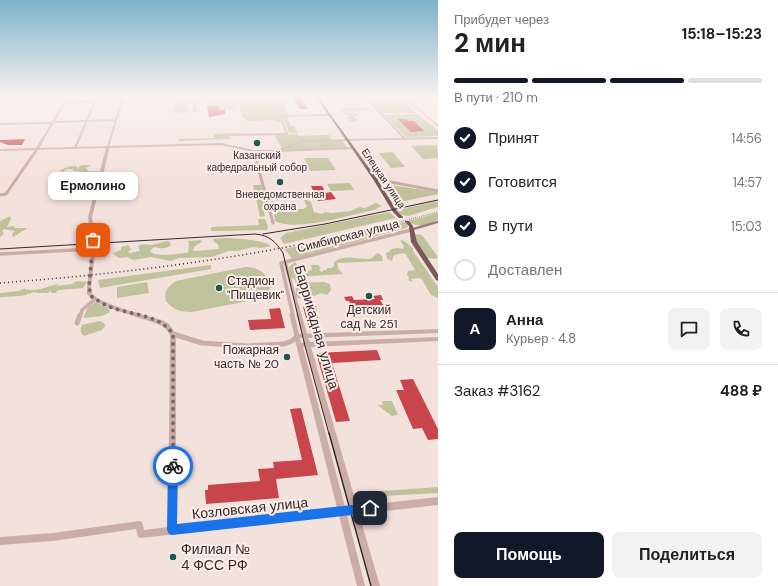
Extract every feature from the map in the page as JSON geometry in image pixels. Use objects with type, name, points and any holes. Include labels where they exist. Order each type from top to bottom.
[{"type":"main road","name":"Елецкая улица","points":[[337,124],[376,180],[395,212],[401,217]]},
{"type":"main road","name":"Елецкая улица","points":[[407,222],[411,226],[417,246],[438,279]]},
{"type":"main road","name":"Симбирская улица","points":[[411,230],[438,222]]},
{"type":"street","points":[[0,195],[6,194],[37,149],[51,124]]},
{"type":"street","points":[[75,148],[85,124]]},
{"type":"street","points":[[115,124],[90,217],[93,249],[90,275],[90,294],[95,298],[111,308],[160,322],[167,326],[173,334],[202,343],[247,346],[284,344],[301,336],[438,331]]},
{"type":"street","points":[[231,135],[287,134],[283,124]]},
{"type":"street","points":[[391,124],[405,139]]},
{"type":"street","points":[[277,151],[302,141],[438,138]]},
{"type":"street","name":"Елецкая улица","points":[[108,147],[221,144],[254,151],[353,148]]},
{"type":"street","points":[[0,150],[108,147]]},
{"type":"street","points":[[254,151],[273,223]]},
{"type":"street","points":[[376,180],[438,191]]},
{"type":"street","name":"Симбирская улица","points":[[286,262],[411,230]]},
{"type":"street","points":[[0,254],[93,249]]},
{"type":"street","name":"Баррикадная улица","points":[[301,336],[286,262],[280,263],[301,336],[355,510],[376,586]]},
{"type":"street","points":[[77,323],[82,310],[95,298]]},
{"type":"street","points":[[172,530],[173,334]]},
{"type":"street","points":[[304,345],[438,339]]},
{"type":"street","name":"Баррикадная улица","points":[[304,345],[342,511],[361,586]]},
{"type":"street","name":"Козловская улица","points":[[0,541],[53,537],[139,525],[141,534],[438,501]]},
{"type":"green space","points":[[285,124],[294,126],[298,133],[289,133]]},
{"type":"green space","points":[[393,124],[430,124],[438,131],[438,136],[406,137]]},
{"type":"green space","points":[[246,133],[229,135],[230,139],[179,141],[178,139],[214,138],[214,134]]},
{"type":"green space","points":[[297,134],[298,136],[329,135],[333,141],[343,141],[347,148],[283,150],[274,135]]},
{"type":"green space","points":[[437,145],[438,158],[423,159],[411,146]]},
{"type":"green space","points":[[393,152],[405,167],[391,168],[379,153]]},
{"type":"green space","points":[[304,158],[328,158],[336,170],[310,171]]},
{"type":"green space","points":[[81,165],[91,165],[86,168],[88,171],[100,171],[94,174],[95,177],[87,178],[90,175],[89,173],[73,171],[73,169],[66,169],[64,172],[58,171],[70,166],[76,166],[78,168]]},
{"type":"green space","points":[[350,183],[354,190],[331,191],[327,184]]},
{"type":"green space","points":[[253,185],[261,185],[268,209],[263,209],[265,216],[260,217]]},
{"type":"green space","points":[[390,185],[437,192],[438,194],[400,202],[388,187],[392,187]]},
{"type":"green space","points":[[303,198],[311,202],[314,212],[322,214],[325,212],[332,213],[350,211],[360,207],[365,208],[376,203],[382,206],[374,210],[309,224],[284,224],[275,221],[274,214],[278,211],[272,206],[271,201],[281,208],[303,209],[307,207]]},
{"type":"green space","points":[[438,201],[438,207],[408,216],[401,215],[397,210]]},
{"type":"green space","points":[[389,212],[396,218],[284,244],[280,238],[286,233]]},
{"type":"green space","points":[[438,213],[438,220],[426,224],[416,225],[408,221]]},
{"type":"green space","points":[[10,216],[11,219],[7,227],[13,226],[15,228],[26,229],[13,237],[12,234],[15,231],[4,229],[2,231],[4,234],[0,237],[0,221]]},
{"type":"green space","points":[[258,219],[265,219],[268,227],[267,230],[211,231],[211,227],[259,225]]},
{"type":"green space","points":[[405,222],[408,226],[406,228],[292,259],[285,249]]},
{"type":"green space","points":[[414,234],[422,235],[438,257],[436,259],[427,258],[417,243]]},
{"type":"green space","points":[[224,238],[263,242],[271,246],[229,251],[212,257],[179,258],[170,261],[151,257],[133,260],[128,257],[119,258],[113,254],[121,250],[121,247],[128,245],[131,249],[128,252],[130,253],[140,251],[138,246],[144,244],[151,245],[164,241],[169,241],[171,245],[167,248],[154,247],[150,251],[162,255],[188,253],[188,241],[201,240],[202,242],[195,246],[193,250],[219,249],[218,244],[214,242],[213,239]]},
{"type":"green space","points":[[400,240],[404,241],[413,248],[413,251],[438,287],[438,298],[431,295],[421,278],[411,279],[413,282],[408,280],[408,271],[415,270],[405,253],[394,255],[392,261],[387,259],[386,253],[391,249],[403,249],[404,247]]},
{"type":"green space","points":[[378,253],[382,256],[383,261],[337,263],[339,270],[343,274],[296,277],[298,283],[324,282],[330,284],[331,290],[327,295],[321,293],[314,296],[304,293],[300,295],[300,299],[296,297],[296,282],[295,279],[290,276],[289,267],[295,262],[299,267],[304,267],[307,271],[312,270],[311,265],[318,265],[321,268],[319,269],[320,271],[323,272],[323,270],[326,270],[327,268],[332,268],[334,266],[334,262],[342,258],[370,259]]},
{"type":"green space","points":[[211,265],[211,269],[100,288],[98,280]]},
{"type":"green space","name":"Стадион \"Пищевик\"","points":[[245,267],[254,268],[268,277],[272,285],[266,296],[258,299],[192,312],[178,310],[171,307],[166,301],[166,292],[176,281]]},
{"type":"green space","points":[[77,281],[87,282],[83,288],[60,290],[56,293],[51,293],[51,291],[48,293],[35,292],[21,296],[0,297],[0,293],[19,291],[25,288],[25,290],[39,289],[57,284],[56,286],[72,284]]},
{"type":"green space","points":[[147,282],[149,293],[117,298],[117,287]]},
{"type":"green space","points":[[95,302],[108,308],[110,312],[102,316],[83,318],[88,307]]},
{"type":"green space","points":[[100,321],[104,323],[105,326],[102,330],[84,336],[82,334],[82,325]]},
{"type":"green space","points":[[382,401],[392,401],[398,415],[392,416],[377,405],[383,405]]},
{"type":"green space","points":[[438,487],[438,493],[384,496],[382,491]]},
{"type":"building","points":[[403,124],[417,124],[424,131],[411,132]]},
{"type":"building","points":[[25,139],[22,145],[8,145],[0,142],[0,140]]},
{"type":"building","points":[[311,186],[322,186],[326,193],[331,192],[336,199],[318,201]]},
{"type":"building","name":"Детский сад № 251","points":[[381,295],[383,300],[380,300],[384,306],[352,308],[349,301],[346,301],[344,297],[352,296],[354,300],[375,299],[373,296]]},
{"type":"building","points":[[316,306],[321,327],[309,328],[303,307]]},
{"type":"building","points":[[280,308],[285,328],[250,330],[248,320],[271,319],[269,309]]},
{"type":"building","points":[[377,350],[381,360],[332,363],[350,421],[336,422],[316,353]]},
{"type":"building","points":[[413,379],[438,429],[438,439],[428,440],[422,428],[413,429],[396,390],[404,390],[400,380]]},
{"type":"building","points":[[301,408],[318,475],[276,479],[279,498],[206,504],[205,490],[208,490],[208,485],[260,481],[258,469],[274,468],[273,462],[302,460],[290,409]]},
{"type":"tram line","points":[[263,234],[325,224],[438,200]]},
{"type":"tram line","points":[[0,249],[255,234],[268,238],[275,242],[283,253],[305,346],[329,434]]},
{"type":"tram line","points":[[329,433],[371,586]]},
{"type":"railway","points":[[393,224],[438,212]]},
{"type":"railway","points":[[0,283],[100,274],[199,262],[298,245],[393,224]]},
{"type":"way so far","points":[[93,240],[94,246],[89,287],[91,296],[111,308],[160,322],[167,326],[173,334],[173,466]]},
{"type":"place","name":"Казанский кафедральный собор","points":[[257,143]]},
{"type":"place","name":"Вневедомственная охрана","points":[[280,182]]},
{"type":"place","name":"Ермолино","points":[[93,240]]},
{"type":"place","name":"Стадион \"Пищевик\"","points":[[219,288]]},
{"type":"place","name":"Детский сад № 251","points":[[369,296]]},
{"type":"place","name":"Пожарная часть № 20","points":[[287,357]]},
{"type":"place","name":"Филиал № 4 ФСС РФ","points":[[173,557]]},
{"type":"route","points":[[173,466],[172,530],[370,508]]}]
